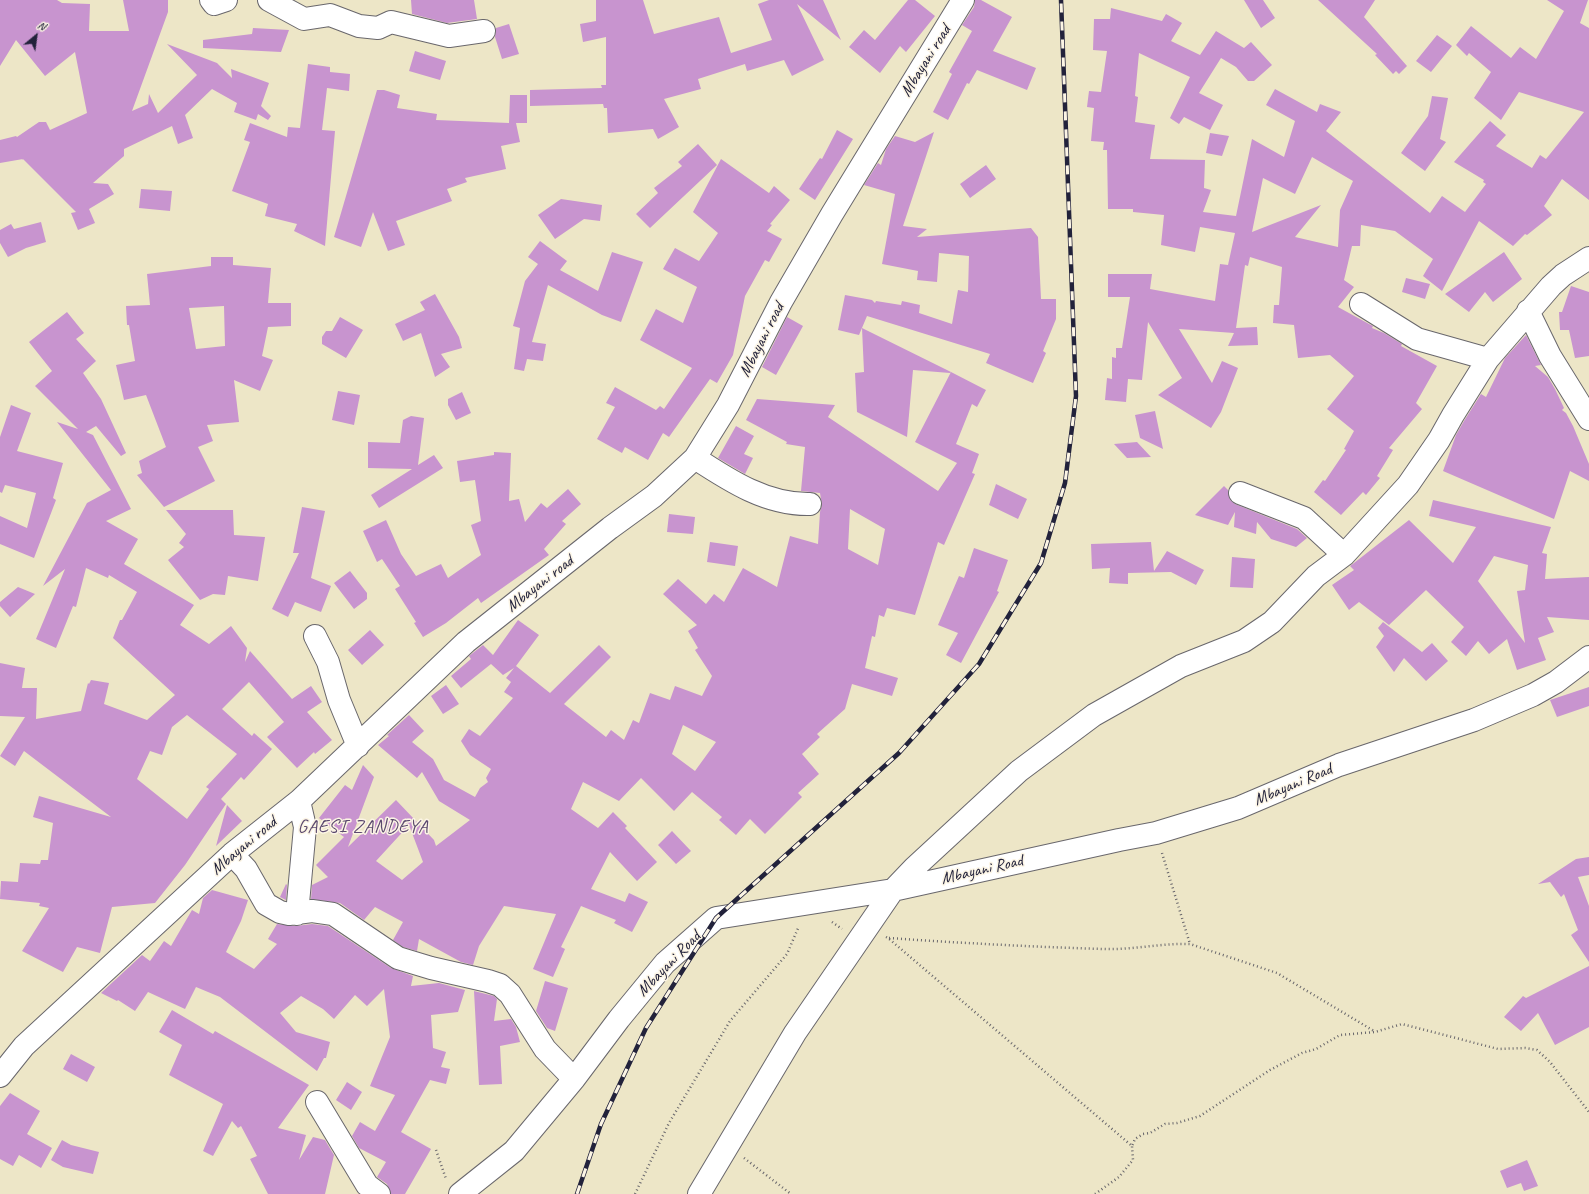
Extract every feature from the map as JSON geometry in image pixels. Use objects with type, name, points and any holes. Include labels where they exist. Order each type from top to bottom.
[{"type":"street","points":[[211,0],[214,4],[226,0]]},
{"type":"street","points":[[269,0],[304,19],[330,15],[359,26],[378,28],[391,22],[449,36],[484,31]]},
{"type":"street","name":"Mbayani road","points":[[0,1076],[24,1046],[232,854],[299,801],[466,642],[610,528],[654,496],[695,458],[728,405],[781,302],[958,2]]},
{"type":"street","points":[[699,1194],[795,1033],[894,890],[929,852],[1019,771],[1094,715],[1134,691],[1182,666],[1244,641],[1272,622],[1316,576],[1344,555],[1408,485],[1439,440],[1452,415],[1488,359],[1528,311],[1563,274],[1589,258]]},
{"type":"street","points":[[1361,304],[1417,339],[1488,359]]},
{"type":"street","points":[[1528,311],[1550,356],[1589,419]]},
{"type":"street","points":[[695,458],[726,478],[778,501],[794,504],[810,504]]},
{"type":"street","points":[[1240,492],[1304,518],[1344,555]]},
{"type":"street","points":[[316,636],[328,662],[339,700],[358,746]]},
{"type":"street","name":"Mbayani Road","points":[[455,1189],[514,1151],[574,1079],[619,1019],[665,963],[716,918],[808,905],[894,890],[1156,833],[1238,808],[1339,765],[1474,720],[1533,695],[1556,682],[1589,657]]},
{"type":"street","points":[[297,914],[305,827],[299,801]]},
{"type":"street","points":[[232,854],[246,870],[266,904],[280,912],[297,914],[312,911],[334,914],[398,958],[414,964],[500,985],[510,994],[545,1049],[574,1079]]},
{"type":"street","points":[[317,1102],[367,1185],[379,1194]]},
{"type":"path","points":[[1156,833],[1190,944]]},
{"type":"path","points":[[636,1194],[669,1123],[730,1021],[787,954],[808,905],[841,928],[861,937],[1010,946],[1106,949],[1144,948],[1175,943],[1190,944],[1277,973],[1376,1032]]},
{"type":"path","points":[[888,938],[1132,1146]]},
{"type":"path","points":[[1095,1194],[1119,1177],[1133,1160],[1132,1146],[1135,1139],[1150,1133],[1165,1124],[1177,1124],[1200,1116],[1291,1058],[1316,1049],[1340,1035],[1376,1032],[1402,1024],[1498,1049],[1525,1048],[1537,1050],[1550,1062],[1589,1112]]},
{"type":"path","points":[[728,1147],[769,1176],[791,1194]]},
{"type":"path","points":[[436,1150],[442,1170],[455,1189]]},
{"type":"building","points":[[0,0],[57,0],[62,3],[90,4],[89,31],[129,31],[123,0],[168,0],[168,12],[132,111],[148,104],[149,94],[158,113],[197,75],[167,44],[217,63],[232,78],[231,69],[269,83],[261,106],[271,116],[268,120],[258,114],[256,120],[234,112],[237,103],[212,89],[185,115],[193,138],[178,144],[172,126],[124,149],[124,156],[93,183],[108,184],[114,194],[89,209],[95,223],[78,230],[71,213],[76,212],[23,159],[0,163],[0,140],[17,137],[39,122],[46,122],[50,130],[87,113],[75,52],[45,76],[16,40],[0,66]]},
{"type":"building","points":[[411,0],[474,0],[477,19],[447,23],[412,14]]},
{"type":"building","points":[[596,0],[643,0],[654,34],[719,17],[731,53],[772,40],[758,4],[769,0],[823,0],[841,40],[797,4],[824,60],[792,76],[784,60],[747,71],[745,64],[698,79],[701,89],[664,99],[679,127],[658,139],[653,129],[608,133],[607,108],[604,108],[603,104],[530,106],[530,90],[602,88],[601,85],[606,85],[606,37],[583,42],[580,24],[596,21]]},
{"type":"building","points":[[908,0],[915,0],[935,16],[906,52],[900,46],[880,73],[849,47],[864,30],[875,40]]},
{"type":"building","points":[[975,0],[981,0],[1012,17],[993,51],[1036,68],[1027,90],[977,70],[969,84],[967,83],[948,120],[933,112],[952,74],[949,72],[972,31],[962,25],[974,7]]},
{"type":"building","points":[[1244,0],[1263,0],[1275,18],[1261,28]]},
{"type":"building","points":[[1318,0],[1375,0],[1364,17],[1407,66],[1399,74],[1396,71],[1393,74],[1375,55],[1377,54]]},
{"type":"building","points":[[1547,0],[1588,0],[1580,23],[1589,28],[1589,200],[1562,179],[1544,206],[1552,215],[1527,235],[1525,234],[1513,246],[1479,221],[1442,291],[1423,276],[1433,259],[1395,231],[1361,225],[1360,246],[1352,246],[1344,280],[1354,287],[1338,307],[1373,326],[1372,328],[1384,333],[1402,344],[1401,346],[1437,366],[1416,403],[1422,409],[1389,448],[1393,450],[1377,476],[1380,478],[1366,495],[1363,492],[1341,515],[1314,492],[1323,480],[1325,481],[1346,450],[1344,449],[1354,431],[1327,409],[1354,376],[1330,355],[1298,358],[1294,325],[1273,323],[1274,305],[1279,305],[1282,267],[1250,257],[1248,266],[1245,265],[1236,328],[1257,327],[1258,345],[1228,346],[1234,333],[1179,329],[1212,383],[1222,361],[1238,368],[1221,412],[1211,428],[1158,395],[1182,378],[1148,322],[1142,380],[1128,379],[1126,402],[1105,400],[1107,378],[1112,379],[1112,357],[1116,358],[1116,348],[1122,348],[1130,297],[1108,297],[1108,274],[1152,274],[1150,289],[1215,301],[1220,264],[1228,265],[1235,233],[1200,227],[1195,252],[1161,245],[1164,215],[1133,212],[1133,209],[1108,209],[1107,150],[1103,150],[1104,142],[1091,141],[1094,108],[1087,107],[1089,91],[1101,92],[1107,51],[1093,50],[1094,19],[1110,19],[1111,8],[1162,21],[1166,14],[1182,23],[1171,41],[1200,55],[1216,31],[1244,48],[1251,42],[1272,65],[1254,81],[1248,81],[1236,67],[1221,58],[1199,93],[1223,105],[1210,130],[1184,117],[1179,124],[1170,118],[1190,77],[1139,53],[1135,96],[1138,97],[1135,122],[1155,125],[1150,159],[1205,160],[1204,188],[1211,190],[1203,212],[1236,216],[1252,139],[1284,157],[1295,121],[1266,105],[1275,89],[1317,112],[1320,104],[1341,112],[1326,131],[1430,213],[1442,196],[1465,212],[1486,184],[1483,182],[1484,180],[1454,162],[1490,121],[1506,135],[1496,146],[1532,168],[1540,155],[1546,159],[1584,112],[1519,92],[1501,120],[1474,98],[1491,72],[1469,53],[1467,56],[1456,45],[1471,26],[1511,58],[1520,47],[1536,59],[1564,11]],"holes":[[[1312,157],[1353,181],[1340,210],[1338,247],[1295,237],[1321,205],[1252,232],[1263,178],[1295,194]]]},
{"type":"building","points":[[509,24],[519,54],[502,59],[495,37],[496,28]]},
{"type":"building","points":[[253,28],[289,30],[281,52],[203,48],[203,40],[252,34]]},
{"type":"building","points":[[1437,35],[1452,46],[1431,72],[1416,61]]},
{"type":"building","points":[[415,51],[446,61],[440,80],[409,71]]},
{"type":"building","points":[[308,64],[330,67],[330,72],[350,74],[349,91],[327,88],[322,130],[335,131],[325,246],[294,231],[297,224],[265,216],[268,204],[232,191],[250,142],[244,140],[250,123],[287,137],[288,127],[300,128]]},
{"type":"building","points":[[377,90],[384,90],[400,95],[397,108],[437,114],[436,120],[509,123],[510,95],[527,95],[527,123],[516,123],[520,142],[501,146],[506,169],[465,178],[467,182],[447,189],[452,201],[396,221],[405,245],[388,251],[373,212],[361,247],[334,237]]},
{"type":"building","points":[[1432,96],[1448,98],[1440,139],[1446,142],[1425,171],[1401,153],[1428,116]]},
{"type":"building","points":[[837,130],[853,139],[815,200],[799,189],[820,158],[822,159]]},
{"type":"building","points":[[934,132],[903,226],[927,229],[917,237],[1031,228],[1038,237],[1041,299],[1056,299],[1056,319],[1043,351],[1046,353],[1033,383],[986,363],[990,354],[867,316],[859,335],[838,330],[845,295],[872,300],[875,303],[876,301],[901,305],[902,301],[920,305],[919,313],[952,324],[958,290],[968,292],[969,256],[939,253],[937,282],[917,280],[918,271],[882,264],[895,194],[864,185],[878,163],[881,165],[886,149],[895,136],[915,142]]},
{"type":"building","points":[[1210,133],[1229,136],[1222,156],[1206,153]]},
{"type":"building","points":[[698,144],[717,165],[650,228],[636,214],[658,193],[654,188],[682,166],[678,162]]},
{"type":"building","points":[[721,159],[769,193],[774,186],[790,200],[770,224],[772,225],[767,231],[782,239],[769,262],[765,260],[745,296],[733,355],[717,383],[710,379],[669,437],[663,433],[648,460],[625,447],[622,453],[597,439],[615,407],[606,403],[615,387],[656,410],[660,406],[664,409],[692,368],[640,340],[656,309],[683,323],[697,287],[663,269],[675,248],[699,261],[718,233],[693,212]]},
{"type":"building","points":[[986,165],[996,179],[970,198],[960,184]]},
{"type":"building","points":[[141,189],[172,191],[170,211],[139,208]]},
{"type":"building","points":[[561,199],[602,205],[600,221],[584,219],[555,239],[538,215]]},
{"type":"building","points":[[41,222],[46,242],[26,248],[8,257],[0,243],[0,230],[11,224],[14,229]]},
{"type":"building","points":[[540,241],[567,261],[560,270],[598,291],[612,252],[643,262],[621,322],[602,315],[548,285],[532,342],[546,344],[543,361],[527,359],[524,371],[514,369],[520,328],[513,326],[525,281],[538,264],[528,257]]},
{"type":"building","points":[[1504,252],[1522,279],[1493,302],[1485,292],[1469,312],[1445,294]]},
{"type":"building","points":[[211,257],[233,257],[233,265],[271,268],[268,303],[291,303],[291,326],[268,327],[262,356],[273,360],[260,391],[234,380],[239,422],[207,425],[213,441],[198,447],[215,481],[164,507],[137,475],[142,473],[139,461],[166,447],[146,395],[124,400],[116,365],[135,361],[129,325],[127,325],[126,306],[150,305],[147,274],[211,266]],"holes":[[[224,306],[225,346],[196,349],[189,308]]]},
{"type":"building","points":[[1406,278],[1430,284],[1425,299],[1402,292]]},
{"type":"building","points":[[1571,286],[1589,292],[1589,356],[1575,358],[1569,330],[1560,330],[1559,312],[1562,312]]},
{"type":"building","points":[[435,294],[459,337],[462,348],[441,354],[450,367],[435,377],[421,333],[403,341],[395,324],[425,310],[420,302]]},
{"type":"building","points":[[67,312],[84,333],[76,339],[96,361],[83,373],[101,399],[126,453],[121,456],[96,426],[86,432],[93,435],[131,509],[106,521],[138,539],[124,564],[194,605],[180,625],[209,644],[231,626],[247,648],[245,662],[250,651],[292,699],[311,686],[322,702],[307,712],[332,740],[315,754],[314,752],[297,768],[267,737],[284,722],[249,682],[222,709],[252,736],[254,733],[272,749],[244,780],[241,777],[221,799],[226,804],[185,865],[155,903],[112,907],[100,953],[77,947],[63,972],[22,951],[49,908],[39,906],[40,903],[0,899],[1,881],[18,882],[20,863],[40,864],[41,860],[48,860],[53,823],[33,817],[39,796],[111,817],[24,751],[15,766],[0,756],[25,717],[0,716],[0,663],[25,668],[22,688],[37,688],[36,719],[81,711],[88,683],[89,684],[91,680],[109,683],[104,704],[147,720],[175,695],[113,638],[120,620],[122,620],[137,592],[109,575],[108,578],[86,568],[76,607],[73,606],[56,648],[36,639],[65,569],[43,586],[87,503],[111,490],[57,422],[78,429],[35,386],[52,371],[29,342]],"holes":[[[187,715],[237,754],[206,787],[209,789],[187,819],[137,779],[150,751],[162,755],[172,727]]]},
{"type":"building","points":[[340,317],[363,330],[346,358],[322,344],[322,337],[326,331],[332,331]]},
{"type":"building","points":[[787,317],[803,326],[776,375],[762,367]]},
{"type":"building","points":[[862,328],[951,372],[913,370],[907,437],[857,412],[855,373],[864,372]]},
{"type":"building","points":[[1526,335],[1541,365],[1535,366],[1548,377],[1555,389],[1564,408],[1562,410],[1566,413],[1573,426],[1589,464],[1589,481],[1570,471],[1554,519],[1443,471],[1456,435],[1464,421],[1481,394],[1486,397],[1505,358]]},
{"type":"building","points":[[951,372],[986,390],[977,407],[972,404],[956,444],[979,454],[972,473],[975,474],[944,545],[938,542],[915,615],[887,608],[884,617],[879,615],[875,637],[872,636],[865,668],[898,678],[892,696],[852,684],[845,709],[817,734],[820,737],[802,754],[819,774],[798,793],[802,797],[765,834],[750,819],[736,835],[719,820],[722,817],[692,792],[674,811],[641,778],[619,801],[583,782],[571,809],[598,828],[613,812],[627,826],[625,828],[657,862],[637,881],[610,852],[591,889],[625,902],[629,893],[648,902],[632,932],[614,923],[616,920],[581,906],[561,947],[565,949],[553,977],[533,969],[556,914],[504,906],[479,946],[473,965],[461,962],[419,939],[417,951],[403,947],[393,940],[403,922],[375,907],[364,920],[340,903],[311,899],[312,885],[328,877],[316,865],[344,837],[319,818],[345,785],[352,790],[363,765],[374,777],[348,847],[396,800],[434,840],[436,846],[470,820],[439,801],[422,772],[417,778],[378,745],[409,715],[424,731],[412,742],[433,759],[444,780],[475,797],[480,788],[488,782],[486,778],[491,769],[470,755],[461,741],[469,729],[480,736],[513,698],[504,692],[511,682],[506,678],[514,668],[503,675],[491,664],[461,688],[451,676],[471,659],[469,656],[483,645],[493,655],[518,620],[539,635],[516,666],[550,693],[599,645],[611,657],[564,704],[606,737],[611,730],[624,740],[633,720],[639,723],[650,693],[670,700],[675,686],[702,696],[712,676],[695,650],[698,648],[688,631],[697,625],[663,594],[678,579],[706,604],[714,594],[724,602],[743,568],[777,587],[790,536],[818,544],[820,512],[822,505],[820,493],[801,491],[805,447],[786,444],[787,442],[746,420],[757,399],[835,405],[828,417],[938,491],[957,463],[915,442]],"holes":[[[850,509],[885,529],[878,565],[848,549]],[[683,725],[716,742],[695,771],[672,754]],[[409,825],[423,862],[402,880],[376,861]]]},
{"type":"building","points":[[338,391],[360,395],[354,425],[332,420]]},
{"type":"building","points":[[462,392],[471,413],[456,420],[448,405],[448,399]]},
{"type":"building","points":[[11,405],[31,413],[17,451],[63,463],[53,498],[56,500],[34,558],[0,544],[0,516],[27,528],[36,493],[5,485],[2,493],[0,492],[0,437]]},
{"type":"building","points":[[1155,411],[1163,449],[1140,438],[1135,415]]},
{"type":"building","points":[[411,416],[424,418],[418,465],[434,455],[443,468],[379,508],[371,495],[412,469],[368,468],[368,442],[400,443],[403,420]]},
{"type":"building","points":[[736,426],[754,436],[744,454],[753,458],[745,474],[718,458]]},
{"type":"building","points":[[1137,442],[1151,457],[1127,458],[1114,444]]},
{"type":"building","points":[[494,452],[511,453],[509,501],[519,499],[525,522],[541,503],[547,508],[568,489],[581,504],[562,521],[566,524],[544,549],[549,555],[481,603],[478,598],[446,623],[423,637],[414,623],[416,622],[395,589],[400,586],[382,559],[377,562],[363,531],[386,520],[401,554],[416,576],[441,564],[448,578],[481,555],[471,525],[481,521],[475,480],[460,482],[457,461],[494,455]]},
{"type":"building","points":[[996,484],[1027,499],[1018,519],[989,505]]},
{"type":"building","points":[[1224,486],[1228,490],[1230,500],[1235,504],[1297,529],[1307,538],[1296,547],[1271,539],[1257,522],[1256,534],[1234,527],[1235,512],[1228,525],[1195,515]]},
{"type":"building","points":[[1433,500],[1551,527],[1542,553],[1547,554],[1545,579],[1589,577],[1589,620],[1547,617],[1554,632],[1538,638],[1546,660],[1517,670],[1507,639],[1489,654],[1478,641],[1466,656],[1451,642],[1464,627],[1426,590],[1389,625],[1359,602],[1349,610],[1332,585],[1354,570],[1350,566],[1409,520],[1453,563],[1476,527],[1429,516]],"holes":[[[1494,556],[1528,565],[1525,590],[1517,591],[1525,643],[1478,581]]]},
{"type":"building","points":[[302,507],[325,511],[311,578],[331,586],[321,612],[295,602],[288,617],[272,609],[299,553],[293,553]]},
{"type":"building","points":[[166,510],[233,510],[234,535],[265,537],[258,581],[228,576],[225,595],[213,594],[200,600],[168,560],[184,547],[179,543],[186,534]]},
{"type":"building","points":[[669,514],[695,517],[693,534],[667,532]]},
{"type":"building","points":[[710,542],[738,546],[735,566],[707,562]]},
{"type":"building","points":[[1151,542],[1154,571],[1167,551],[1204,570],[1196,585],[1171,572],[1128,573],[1128,584],[1109,583],[1110,568],[1092,569],[1091,544]]},
{"type":"building","points":[[974,548],[1008,560],[997,591],[999,592],[961,663],[946,655],[958,633],[938,625],[959,576],[964,578]]},
{"type":"building","points":[[1232,557],[1255,559],[1253,588],[1230,587]]},
{"type":"building","points":[[350,571],[367,593],[367,599],[354,609],[334,583]]},
{"type":"building","points":[[18,587],[35,594],[10,617],[0,606],[0,602]]},
{"type":"building","points":[[1383,622],[1422,652],[1432,643],[1448,661],[1426,681],[1404,658],[1394,672],[1376,647],[1384,636],[1378,628]]},
{"type":"building","points":[[370,630],[384,645],[362,665],[348,650]]},
{"type":"building","points":[[446,685],[459,704],[443,714],[431,696]]},
{"type":"building","points":[[1589,687],[1589,706],[1557,717],[1550,700]]},
{"type":"building","points":[[227,805],[242,821],[216,846]]},
{"type":"building","points":[[672,831],[691,851],[676,864],[658,845]]},
{"type":"building","points":[[1589,857],[1589,875],[1578,877],[1589,906],[1589,962],[1571,935],[1578,930],[1564,894],[1561,897],[1550,882],[1538,884],[1576,859]]},
{"type":"building","points":[[286,884],[287,885],[286,900],[280,897]]},
{"type":"building","points":[[212,890],[248,900],[241,921],[226,952],[254,969],[277,944],[268,939],[277,924],[296,926],[312,924],[328,926],[391,968],[413,976],[411,986],[439,983],[465,990],[458,1012],[431,1015],[433,1048],[446,1052],[441,1067],[450,1069],[446,1084],[430,1080],[401,1132],[431,1149],[405,1194],[391,1194],[387,1184],[377,1177],[386,1162],[359,1148],[352,1136],[360,1122],[375,1131],[395,1095],[370,1086],[390,1037],[384,989],[367,1006],[355,995],[334,1019],[323,1009],[301,996],[280,1013],[296,1032],[330,1042],[326,1058],[324,1058],[317,1071],[220,997],[196,987],[185,1009],[148,992],[135,1011],[118,1000],[117,1001],[101,993],[142,955],[150,961],[164,941],[171,946],[192,910],[199,914],[203,898]]},
{"type":"building","points":[[1589,966],[1589,1027],[1555,1045],[1538,1013],[1521,1031],[1504,1017],[1523,996],[1526,998]]},
{"type":"building","points":[[545,981],[568,988],[555,1031],[547,1028],[536,1011]]},
{"type":"building","points":[[474,991],[494,996],[497,999],[494,1021],[511,1019],[516,1027],[520,1042],[500,1046],[502,1084],[479,1085]]},
{"type":"building","points":[[172,1010],[213,1034],[215,1031],[309,1085],[278,1128],[306,1135],[299,1160],[313,1137],[325,1140],[334,1155],[325,1194],[268,1194],[250,1159],[257,1156],[241,1126],[238,1128],[232,1121],[213,1156],[203,1151],[223,1104],[169,1075],[182,1045],[159,1032]]},
{"type":"building","points":[[71,1054],[95,1067],[87,1082],[63,1069]]},
{"type":"building","points":[[347,1082],[362,1092],[351,1110],[336,1100]]},
{"type":"building","points":[[10,1093],[40,1111],[27,1134],[52,1148],[41,1168],[19,1155],[13,1166],[0,1159],[0,1106]]},
{"type":"building","points":[[62,1140],[71,1145],[99,1152],[93,1174],[63,1167],[51,1160]]},
{"type":"building","points":[[1527,1160],[1538,1186],[1524,1191],[1521,1183],[1507,1188],[1500,1171]]},
{"type":"railway","points":[[577,1194],[601,1124],[646,1028],[716,918],[899,753],[979,664],[1041,563],[1065,483],[1076,396],[1061,0]]},
{"type":"district","name":"GAESI ZANDEYA","points":[[363,827]]}]
